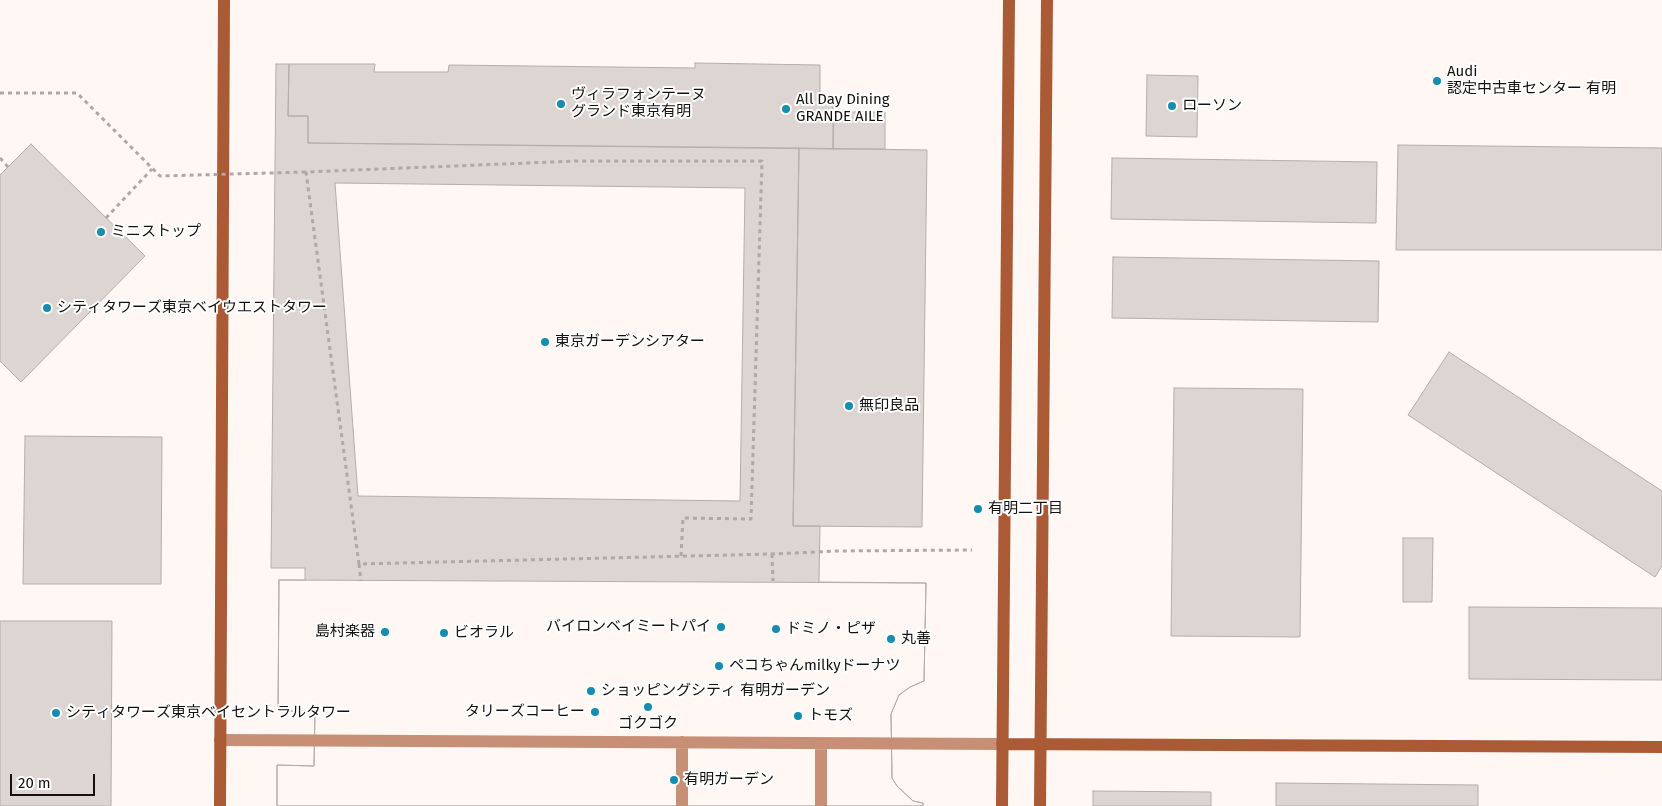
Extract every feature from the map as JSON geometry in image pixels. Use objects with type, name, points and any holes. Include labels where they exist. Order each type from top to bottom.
[{"type":"street","points":[[220,806],[224,0]]},
{"type":"street","points":[[1002,806],[1009,0]]},
{"type":"street","points":[[1040,806],[1047,0]]},
{"type":"street","points":[[1002,744],[1662,747]]},
{"type":"lane","points":[[220,740],[1002,744]]},
{"type":"lane","points":[[682,742],[682,806]]},
{"type":"lane","points":[[821,744],[821,806]]},
{"type":"path","points":[[0,93],[77,93],[160,176],[577,161],[762,161],[751,519],[684,518],[681,556]]},
{"type":"path","points":[[0,158],[8,167]]},
{"type":"path","points":[[106,218],[152,169]]},
{"type":"path","points":[[306,172],[361,580]]},
{"type":"path","points":[[359,564],[972,550]]},
{"type":"path","points":[[772,554],[773,581]]},
{"type":"building","name":"ヴィラフォンテーヌ グランド東京有明","points":[[695,63],[820,65],[820,96],[833,96],[833,149],[308,143],[308,116],[288,116],[289,64],[375,64],[374,72],[448,72],[449,65],[695,68]]},
{"type":"building","points":[[276,64],[289,64],[288,116],[308,116],[308,143],[799,148],[793,526],[820,526],[819,582],[926,583],[924,681],[910,687],[899,695],[891,714],[892,778],[897,786],[913,801],[923,803],[923,806],[277,806],[277,765],[314,766],[315,711],[278,711],[279,580],[305,580],[305,568],[271,568]]},
{"type":"building","name":"ローソン","points":[[1147,75],[1198,76],[1197,137],[1146,136]]},
{"type":"building","points":[[834,112],[885,112],[885,149],[833,149]]},
{"type":"building","name":"シティタワーズ東京ベイウエストタワー","points":[[31,144],[145,256],[21,382],[0,361],[0,175]]},
{"type":"building","points":[[1398,145],[1662,148],[1662,250],[1396,250]]},
{"type":"building","points":[[799,148],[927,150],[922,527],[793,526]]},
{"type":"building","points":[[1112,158],[1377,162],[1376,223],[1111,219]]},
{"type":"building","name":"東京ガーデンシアター","points":[[335,183],[745,188],[740,501],[358,496]]},
{"type":"building","points":[[1113,257],[1379,261],[1378,322],[1112,318]]},
{"type":"building","points":[[1449,352],[1662,491],[1662,566],[1655,577],[1408,415]]},
{"type":"building","points":[[1174,388],[1303,389],[1300,637],[1171,636]]},
{"type":"building","points":[[25,436],[162,437],[161,584],[23,584]]},
{"type":"building","points":[[1403,538],[1433,538],[1432,602],[1403,602]]},
{"type":"building","name":"ショッピングシティ 有明ガーデン","points":[[279,580],[926,583],[924,681],[910,687],[899,695],[891,714],[892,778],[897,786],[913,801],[923,803],[923,806],[277,806],[277,765],[314,766],[315,711],[278,711]]},
{"type":"building","points":[[1469,607],[1662,608],[1662,680],[1469,679]]},
{"type":"building","name":"シティタワーズ東京ベイセントラルタワー","points":[[0,621],[112,621],[111,806],[0,806]]},
{"type":"building","points":[[1276,783],[1478,785],[1478,806],[1276,806]]},
{"type":"building","points":[[1093,791],[1211,792],[1211,806],[1093,806]]},
{"type":"place","name":"Audi 認定中古車センター 有明","points":[[1437,81]]},
{"type":"place","name":"ヴィラフォンテーヌ グランド東京有明","points":[[561,104]]},
{"type":"place","name":"ローソン","points":[[1172,106]]},
{"type":"place","name":"All Day Dining GRANDE AILE","points":[[786,109]]},
{"type":"place","name":"ミニストップ","points":[[101,232]]},
{"type":"place","name":"シティタワーズ東京ベイウエストタワー","points":[[47,308]]},
{"type":"place","name":"東京ガーデンシアター","points":[[545,342]]},
{"type":"place","name":"無印良品","points":[[849,406]]},
{"type":"place","name":"有明二丁目","points":[[978,509]]},
{"type":"place","name":"バイロンベイミートパイ","points":[[721,627]]},
{"type":"place","name":"ドミノ・ピザ","points":[[776,629]]},
{"type":"place","name":"島村楽器","points":[[385,632]]},
{"type":"place","name":"ビオラル","points":[[444,633]]},
{"type":"place","name":"丸善","points":[[891,639]]},
{"type":"place","name":"ペコちゃんmilkyドーナツ","points":[[719,666]]},
{"type":"place","name":"ショッピングシティ 有明ガーデン","points":[[591,691]]},
{"type":"place","name":"ゴクゴク","points":[[648,707]]},
{"type":"place","name":"タリーズコーヒー","points":[[595,712]]},
{"type":"place","name":"シティタワーズ東京ベイセントラルタワー","points":[[56,713]]},
{"type":"place","name":"トモズ","points":[[798,716]]},
{"type":"place","name":"有明ガーデン","points":[[674,780]]}]
